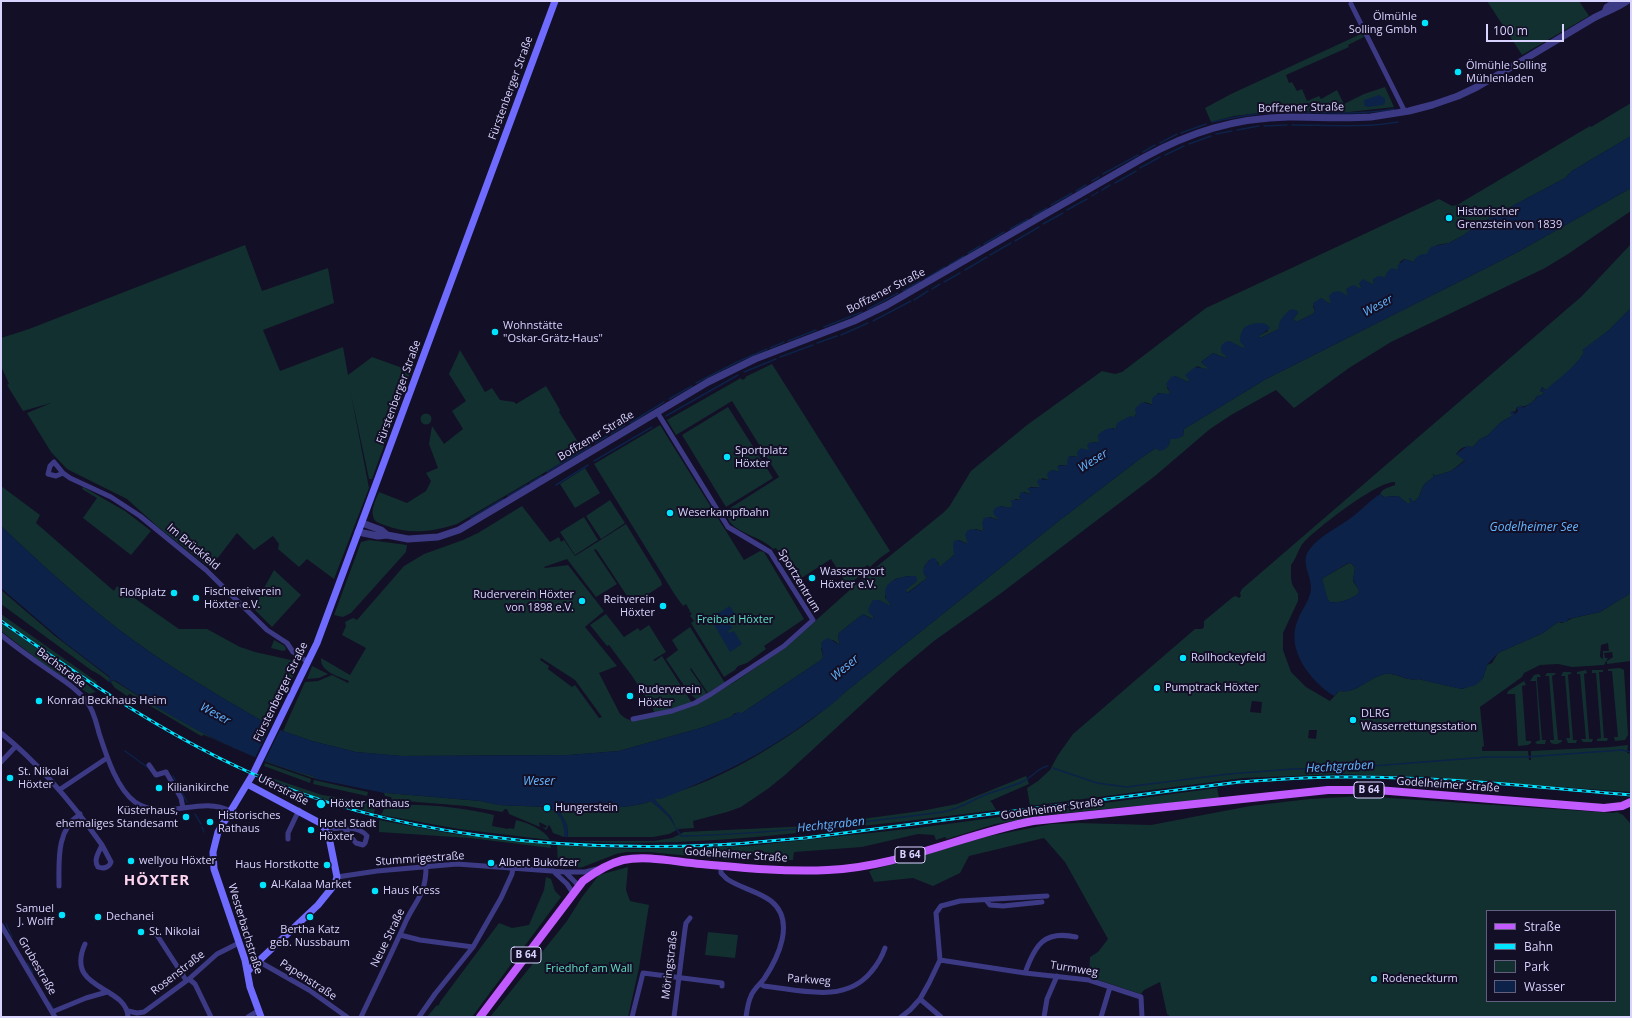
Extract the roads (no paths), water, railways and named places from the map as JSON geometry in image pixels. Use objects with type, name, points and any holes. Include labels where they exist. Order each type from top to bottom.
[{"type":"main road","name":"Fürstenberger Straße","points":[[230,811],[256,768],[304,672],[320,636],[555,1]]},
{"type":"main road","name":"Uferstraße","points":[[247,784],[299,810],[322,824],[327,830]]},
{"type":"main road","name":"Godelheimer Straße","points":[[480,1017],[573,893],[592,874],[604,867],[622,860],[632,859],[798,870],[829,870],[854,867],[905,857],[997,828],[1033,821],[1328,790],[1377,790],[1604,808],[1622,806],[1631,802]]},
{"type":"main road","name":"Westerbachstraße","points":[[230,811],[218,832],[212,859],[248,971],[250,987],[259,1014]]},
{"type":"main road","points":[[248,971],[297,926],[335,884],[337,877],[330,837],[327,830]]},
{"type":"street","points":[[1605,12],[1607,7],[1618,1]]},
{"type":"street","points":[[1605,12],[1610,11],[1627,1]]},
{"type":"street","points":[[1351,4],[1407,111]]},
{"type":"street","name":"Boffzener Straße","points":[[358,532],[378,536],[387,535],[400,538],[417,539],[438,537],[459,530],[702,385],[737,368],[854,321],[887,305],[1153,153],[1188,136],[1233,123],[1261,119],[1289,117],[1355,118],[1388,115],[1440,102],[1477,87],[1605,12]]},
{"type":"street","name":"Sportzentrum","points":[[633,719],[672,712],[695,703],[784,646],[813,620],[770,552],[728,527],[657,412]]},
{"type":"street","name":"Im Brückfeld","points":[[63,473],[56,476],[48,474],[50,466],[54,462],[63,473],[70,478],[111,497],[140,516],[206,570],[267,630],[287,644],[293,652],[308,662]]},
{"type":"street","name":"Boffzener Straße","points":[[362,522],[381,530],[387,535]]},
{"type":"street","name":"Bachstraße","points":[[1,635],[82,695],[92,711],[107,758],[119,782],[135,802],[156,809],[210,806],[221,807],[230,811]]},
{"type":"street","points":[[1,733],[41,769],[60,790],[80,814],[102,845]]},
{"type":"street","points":[[1,762],[16,746]]},
{"type":"street","points":[[60,790],[107,758]]},
{"type":"street","points":[[149,765],[156,774],[166,772],[181,798],[182,808]]},
{"type":"street","points":[[288,839],[288,834],[299,810]]},
{"type":"street","points":[[59,886],[61,841],[72,820],[80,814]]},
{"type":"street","points":[[327,830],[336,827],[344,828]]},
{"type":"street","name":"Stummrigestraße","points":[[337,877],[378,871],[457,864],[565,872],[585,872],[604,867]]},
{"type":"street","points":[[721,866],[721,873],[727,879],[771,902],[783,920],[784,934],[782,942],[774,962],[751,995],[746,1017]]},
{"type":"street","name":"Neue Straße","points":[[361,1017],[400,935],[423,891],[426,867]]},
{"type":"street","points":[[419,1017],[435,994],[473,947],[501,898],[512,874],[513,867]]},
{"type":"street","points":[[552,870],[567,884],[573,893]]},
{"type":"street","points":[[565,872],[580,886]]},
{"type":"street","points":[[901,1017],[920,999],[940,960],[936,913],[941,906],[960,901],[1047,896]]},
{"type":"street","points":[[986,900],[990,905],[1003,906],[1042,902]]},
{"type":"street","name":"Möringstraße","points":[[674,1017],[686,923],[690,918]]},
{"type":"street","name":"Grubestraße","points":[[1,925],[54,1013]]},
{"type":"street","points":[[155,932],[187,980],[195,984],[211,1017]]},
{"type":"street","points":[[400,935],[420,940],[473,947]]},
{"type":"street","points":[[1025,973],[1031,956],[1037,946],[1044,939],[1057,935],[1076,937]]},
{"type":"street","name":"Rosenstraße","points":[[128,1014],[144,1012],[187,980],[217,954],[239,943]]},
{"type":"street","points":[[85,944],[80,957],[85,974],[97,986],[117,998],[123,1004],[128,1014]]},
{"type":"street","name":"Parkweg","points":[[760,984],[764,986],[808,992],[839,992],[864,980],[876,966],[885,948]]},
{"type":"street","name":"Turmweg","points":[[940,960],[1025,973],[1088,980],[1141,997],[1142,1017]]},
{"type":"street","name":"Papenstraße","points":[[258,961],[309,990],[347,1017]]},
{"type":"street","points":[[632,1017],[643,973],[722,983],[722,986]]},
{"type":"street","points":[[1044,1017],[1047,999],[1057,976]]},
{"type":"street","points":[[1101,1017],[1110,987]]},
{"type":"street","points":[[54,1013],[86,998],[107,992]]},
{"type":"street","points":[[920,999],[941,1017]]},
{"type":"street","points":[[248,1017],[259,1014]]},
{"type":"water","points":[[1379,95],[1385,98],[1385,103],[1383,105],[1367,107],[1364,105],[1364,100]]},
{"type":"water","name":"Weser","points":[[1631,136],[1631,188],[1516,253],[1266,379],[1184,429],[1183,436],[1177,439],[1170,439],[1166,448],[1159,451],[1156,448],[1141,458],[1060,520],[832,704],[793,732],[775,744],[719,774],[661,799],[654,799],[671,817],[677,830],[669,817],[651,801],[618,807],[557,807],[567,825],[568,837],[564,837],[564,828],[561,819],[555,811],[550,810],[547,807],[499,805],[481,801],[384,793],[316,779],[313,776],[235,749],[186,724],[116,681],[113,680],[111,683],[109,682],[110,677],[65,643],[1,588],[1,526],[88,604],[118,629],[152,654],[262,721],[263,724],[312,741],[356,752],[401,756],[569,755],[619,751],[704,727],[730,717],[738,712],[742,713],[821,660],[823,657],[821,643],[824,640],[828,638],[840,645],[838,637],[839,633],[863,614],[872,619],[874,618],[868,611],[873,600],[879,600],[891,606],[886,599],[885,591],[889,583],[902,577],[916,576],[917,581],[906,590],[908,593],[927,578],[923,570],[932,558],[935,558],[939,566],[941,566],[954,555],[954,541],[958,540],[968,544],[965,535],[967,531],[971,529],[984,531],[982,523],[984,518],[988,517],[999,520],[994,515],[993,511],[995,508],[999,506],[1012,507],[1011,500],[1022,500],[1019,497],[1021,492],[1031,494],[1027,488],[1040,487],[1037,482],[1039,479],[1049,480],[1047,475],[1048,472],[1052,470],[1059,472],[1057,466],[1067,465],[1069,456],[1078,457],[1077,452],[1081,448],[1089,450],[1087,445],[1089,443],[1099,442],[1098,435],[1103,431],[1109,428],[1116,429],[1117,423],[1130,416],[1134,417],[1136,415],[1135,409],[1141,403],[1152,405],[1152,399],[1157,394],[1169,394],[1170,392],[1166,384],[1171,377],[1175,376],[1188,382],[1189,380],[1185,375],[1195,367],[1209,369],[1201,362],[1213,353],[1225,358],[1227,357],[1221,352],[1221,346],[1225,342],[1229,341],[1244,348],[1240,342],[1240,337],[1241,333],[1247,326],[1259,323],[1268,326],[1270,328],[1259,336],[1260,338],[1279,329],[1280,320],[1292,309],[1298,313],[1293,319],[1296,322],[1313,314],[1315,311],[1313,303],[1321,298],[1331,304],[1329,296],[1333,292],[1339,291],[1348,296],[1346,289],[1353,285],[1362,289],[1359,283],[1363,279],[1374,284],[1373,279],[1378,276],[1385,277],[1387,272],[1392,268],[1399,270],[1397,266],[1405,259],[1414,262],[1415,258],[1422,254],[1427,254],[1431,247],[1449,243],[1464,235],[1477,225],[1565,178],[1572,171]]},
{"type":"water","name":"Godelheimer See","points":[[1631,308],[1631,593],[1600,612],[1568,619],[1567,622],[1558,622],[1543,633],[1498,653],[1487,665],[1483,678],[1476,685],[1461,689],[1418,679],[1414,680],[1394,674],[1385,674],[1352,690],[1339,691],[1334,696],[1325,690],[1309,674],[1298,654],[1295,643],[1294,633],[1297,622],[1309,598],[1311,589],[1306,564],[1309,550],[1318,540],[1347,521],[1380,494],[1384,497],[1398,496],[1407,503],[1411,503],[1409,498],[1411,498],[1413,502],[1416,500],[1424,485],[1434,476],[1432,473],[1435,476],[1451,471],[1465,461],[1456,454],[1467,446],[1473,447],[1480,439],[1487,436],[1501,422],[1512,416],[1510,412],[1512,411],[1515,414],[1518,411],[1517,408],[1521,405],[1523,408],[1535,400],[1537,396],[1542,395],[1544,392],[1540,391],[1543,387],[1546,390],[1576,363],[1584,352],[1582,350],[1608,331]],"holes":[[[1348,563],[1352,564],[1355,568],[1353,580],[1359,590],[1358,594],[1345,601],[1330,602],[1322,581],[1323,578]]]},
{"type":"water","points":[[730,606],[736,616],[728,621],[732,628],[728,631],[729,633],[734,631],[742,644],[730,652],[710,618]]},
{"type":"waterway","points":[[1212,122],[1264,113],[1362,113],[1394,109]]},
{"type":"waterway","points":[[1292,125],[1359,126],[1398,122]]},
{"type":"waterway","points":[[1181,133],[1206,124]]},
{"type":"waterway","points":[[1264,126],[1287,125]]},
{"type":"waterway","points":[[1237,130],[1259,126]]},
{"type":"waterway","points":[[1216,134],[1232,131]]},
{"type":"waterway","points":[[1160,143],[1177,134]]},
{"type":"waterway","points":[[1189,144],[1211,136]]},
{"type":"waterway","points":[[1143,152],[1155,145]]},
{"type":"waterway","points":[[1165,155],[1184,146]]},
{"type":"waterway","points":[[1103,174],[1138,155]]},
{"type":"waterway","points":[[1140,168],[1160,157]]},
{"type":"waterway","points":[[1115,183],[1136,171]]},
{"type":"waterway","points":[[1092,181],[1099,177]]},
{"type":"waterway","points":[[1076,191],[1086,185]]},
{"type":"waterway","points":[[1102,190],[1110,185]]},
{"type":"waterway","points":[[1092,196],[1098,192]]},
{"type":"waterway","points":[[1051,205],[1072,193]]},
{"type":"waterway","points":[[1067,210],[1087,199]]},
{"type":"waterway","points":[[1033,216],[1047,208]]},
{"type":"waterway","points":[[1043,224],[1063,213]]},
{"type":"waterway","points":[[1010,229],[1028,219]]},
{"type":"waterway","points":[[1015,241],[1039,227]]},
{"type":"waterway","points":[[984,244],[1004,232]]},
{"type":"waterway","points":[[990,255],[1011,243]]},
{"type":"waterway","points":[[968,253],[980,246]]},
{"type":"waterway","points":[[949,265],[964,256]]},
{"type":"waterway","points":[[965,270],[987,257]]},
{"type":"waterway","points":[[925,279],[945,267]]},
{"type":"waterway","points":[[944,282],[960,273]]},
{"type":"waterway","points":[[903,291],[920,281]]},
{"type":"waterway","points":[[932,289],[940,284]]},
{"type":"waterway","points":[[914,300],[928,291]]},
{"type":"waterway","points":[[868,309],[898,293]]},
{"type":"waterway","points":[[873,321],[911,301]]},
{"type":"waterway","points":[[824,327],[862,312]]},
{"type":"waterway","points":[[841,335],[868,323]]},
{"type":"waterway","points":[[788,341],[816,330]]},
{"type":"waterway","points":[[817,343],[837,336]]},
{"type":"waterway","points":[[770,348],[784,342]]},
{"type":"waterway","points":[[780,357],[813,345]]},
{"type":"waterway","points":[[696,383],[737,362],[767,349]]},
{"type":"waterway","points":[[744,372],[776,359]]},
{"type":"waterway","points":[[666,416],[738,375]]},
{"type":"waterway","points":[[669,399],[692,386]]},
{"type":"waterway","points":[[630,423],[664,402]]},
{"type":"waterway","points":[[611,434],[625,425]]},
{"type":"waterway","points":[[594,461],[652,427]]},
{"type":"waterway","points":[[595,443],[607,436]]},
{"type":"waterway","points":[[547,472],[591,446]]},
{"type":"waterway","points":[[556,485],[588,465]]},
{"type":"waterway","points":[[530,483],[542,476]]},
{"type":"waterway","points":[[508,496],[527,485]]},
{"type":"waterway","points":[[471,518],[503,499]]},
{"type":"waterway","name":"Hechtgraben","points":[[1053,768],[1097,783],[1126,787],[1229,774],[1293,769],[1347,768],[1487,757],[1525,757],[1622,750],[1631,752]]},
{"type":"waterway","points":[[125,751],[147,767]]},
{"type":"waterway","name":"Hechtgraben","points":[[676,828],[681,836],[717,835],[846,824],[943,812],[958,808],[986,795],[1019,783],[1042,768],[1048,766]]},
{"type":"waterway","points":[[173,776],[187,802]]},
{"type":"waterway","points":[[195,814],[201,824]]},
{"type":"waterway","points":[[202,827],[204,832]]},
{"type":"waterway","points":[[6,924],[12,937]]},
{"type":"waterway","points":[[27,963],[33,973]]},
{"type":"waterway","points":[[50,1003],[54,1010]]},
{"type":"railway","points":[[1,621],[61,663],[153,722],[251,773],[305,794],[361,812],[419,825],[478,835],[538,842],[598,846],[715,845],[749,843],[805,838],[1239,782],[1315,778],[1413,778],[1631,795]]},
{"type":"place","name":"Ölmühle Solling Gmbh","points":[[1425,23]]},
{"type":"place","name":"Ölmühle Solling Mühlenladen","points":[[1458,72]]},
{"type":"place","name":"Historischer Grenzstein von 1839","points":[[1449,218]]},
{"type":"place","name":"Wohnstätte \"Oskar-Grätz-Haus\"","points":[[495,332]]},
{"type":"place","name":"Sportplatz Höxter","points":[[727,457]]},
{"type":"place","name":"Weserkampfbahn","points":[[670,513]]},
{"type":"place","name":"Wassersport Höxter e.V.","points":[[812,578]]},
{"type":"place","name":"Floßplatz","points":[[174,593]]},
{"type":"place","name":"Fischereiverein Höxter e.V.","points":[[196,598]]},
{"type":"place","name":"Ruderverein Höxter von 1898 e.V.","points":[[582,601]]},
{"type":"place","name":"Reitverein Höxter","points":[[663,606]]},
{"type":"place","name":"Rollhockeyfeld","points":[[1183,658]]},
{"type":"place","name":"Pumptrack Höxter","points":[[1157,688]]},
{"type":"place","name":"Ruderverein Höxter","points":[[630,696]]},
{"type":"place","name":"Konrad Beckhaus Heim","points":[[39,701]]},
{"type":"place","name":"DLRG Wasserrettungsstation","points":[[1353,720]]},
{"type":"place","name":"St. Nikolai Höxter","points":[[10,778]]},
{"type":"place","name":"Kilianikirche","points":[[159,788]]},
{"type":"place","name":"Höxter Rathaus","points":[[321,804]]},
{"type":"place","name":"Hungerstein","points":[[547,808]]},
{"type":"place","name":"Küsterhaus, ehemaliges Standesamt","points":[[186,817]]},
{"type":"place","name":"Historisches Rathaus","points":[[210,822]]},
{"type":"place","name":"Hotel Stadt Höxter","points":[[311,830]]},
{"type":"place","name":"wellyou Höxter","points":[[131,861]]},
{"type":"place","name":"Albert Bukofzer","points":[[491,863]]},
{"type":"place","name":"Haus Horstkotte","points":[[327,865]]},
{"type":"place","name":"Al-Kalaa Market","points":[[263,885]]},
{"type":"place","name":"Haus Kress","points":[[375,891]]},
{"type":"place","name":"Samuel J. Wolff","points":[[62,915]]},
{"type":"place","name":"Dechanei","points":[[98,917]]},
{"type":"place","name":"Bertha Katz geb. Nussbaum","points":[[310,917]]},
{"type":"place","name":"St. Nikolai","points":[[141,932]]},
{"type":"place","name":"Rodeneckturm","points":[[1374,979]]},
{"type":"district","name":"HÖXTER","points":[[157,881]]},
{"type":"park label","name":"Freibad Höxter","points":[[735,620]]},
{"type":"park label","name":"Friedhof am Wall","points":[[589,969]]}]
